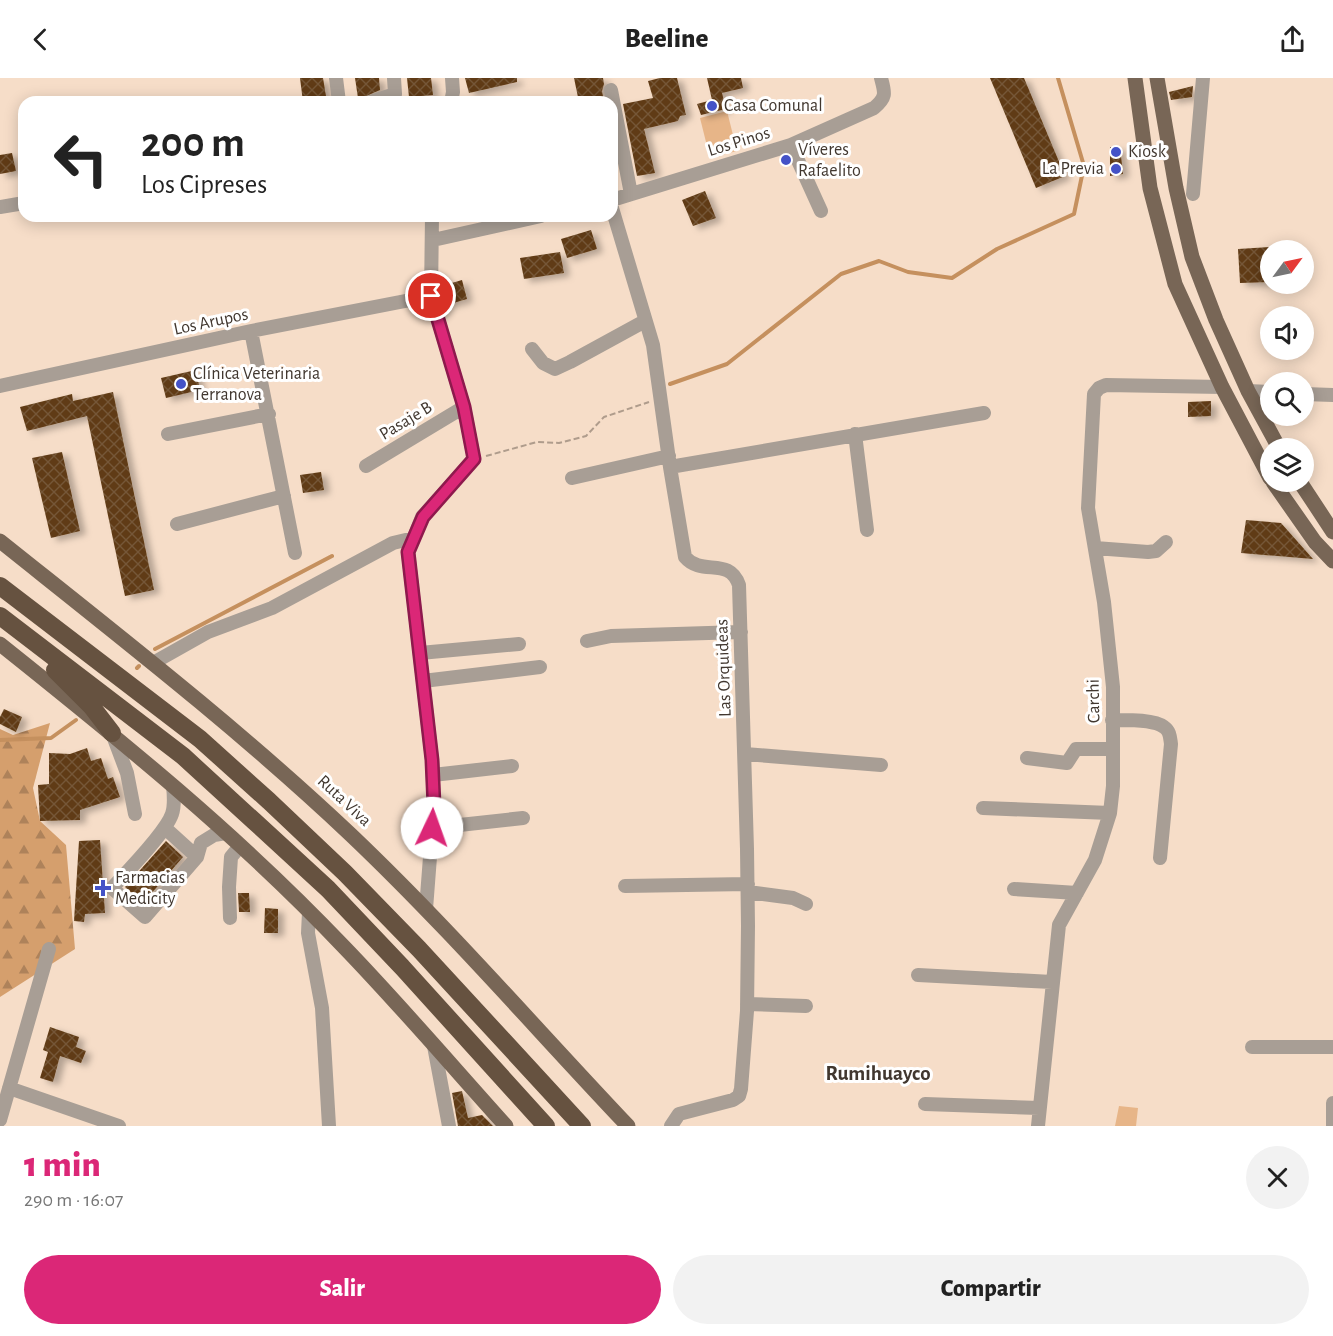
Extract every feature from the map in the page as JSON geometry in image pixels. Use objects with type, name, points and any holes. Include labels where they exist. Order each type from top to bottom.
[{"type":"highway","points":[[0,586],[200,739],[269,801],[345,873],[419,949],[582,1126]]},
{"type":"highway","points":[[4,619],[92,707],[112,733]]},
{"type":"highway","points":[[4,619],[183,756],[312,874],[402,967],[546,1126]]},
{"type":"main road","points":[[1135,78],[1150,188],[1175,284],[1222,387],[1260,458]]},
{"type":"main road","points":[[1157,78],[1176,188],[1192,257],[1216,320],[1248,391],[1274,438]]},
{"type":"main road","points":[[1280,492],[1315,542],[1333,561]]},
{"type":"main road","points":[[1307,492],[1333,532]]},
{"type":"main road","name":"Ruta Viva","points":[[0,541],[153,663],[288,778],[357,841],[426,909],[628,1126]]},
{"type":"main road","points":[[0,644],[112,733],[240,846],[344,947],[506,1126]]},
{"type":"street","points":[[336,78],[338,96]]},
{"type":"street","points":[[389,96],[395,94],[394,78]]},
{"type":"street","points":[[452,78],[452,96]]},
{"type":"street","name":"Los Pinos","points":[[618,198],[791,145],[874,108],[883,101],[885,91],[881,78]]},
{"type":"street","points":[[1193,194],[1203,78]]},
{"type":"street","points":[[611,90],[612,96]]},
{"type":"street","points":[[618,126],[631,194]]},
{"type":"street","points":[[791,145],[821,211]]},
{"type":"street","points":[[0,207],[18,204]]},
{"type":"street","points":[[426,909],[434,805],[433,775],[408,552],[423,517],[474,459],[464,407],[431,296],[432,222]]},
{"type":"street","points":[[433,240],[514,222]]},
{"type":"street","name":"Las Orquideas","points":[[616,222],[653,345],[685,557],[691,564],[730,570],[736,576],[739,585],[748,888],[747,1004],[739,1096],[733,1100],[679,1114],[671,1126]]},
{"type":"street","name":"Los Arupos","points":[[0,386],[251,331],[431,296]]},
{"type":"street","points":[[532,350],[543,363],[555,369],[645,321]]},
{"type":"street","points":[[251,331],[295,553]]},
{"type":"street","name":"Carchi","points":[[1038,1126],[1059,925],[1095,860],[1110,813],[1113,786],[1113,687],[1104,602],[1088,508],[1094,394],[1106,385],[1222,387]]},
{"type":"street","points":[[1248,391],[1260,392]]},
{"type":"street","points":[[1314,394],[1333,395]]},
{"type":"street","name":"Pasaje B","points":[[366,466],[464,407]]},
{"type":"street","points":[[572,478],[984,413]]},
{"type":"street","points":[[168,434],[269,414]]},
{"type":"street","points":[[855,434],[867,530]]},
{"type":"street","points":[[177,524],[284,496]]},
{"type":"street","points":[[153,663],[208,633],[272,608],[393,543],[414,538]]},
{"type":"street","points":[[1095,548],[1148,552],[1156,551],[1166,542]]},
{"type":"street","points":[[587,641],[611,636],[741,632]]},
{"type":"street","points":[[420,653],[519,644]]},
{"type":"street","points":[[423,681],[540,667]]},
{"type":"street","points":[[1112,720],[1156,723],[1164,726],[1169,732],[1171,744],[1161,858]]},
{"type":"street","points":[[112,733],[127,773],[135,814]]},
{"type":"street","points":[[1027,759],[1063,763],[1070,760],[1076,749],[1113,749]]},
{"type":"street","points":[[745,754],[881,765]]},
{"type":"street","points":[[433,775],[512,766]]},
{"type":"street","points":[[173,786],[174,800],[165,828],[112,888],[145,916],[197,857],[201,843],[214,835],[226,833]]},
{"type":"street","points":[[983,808],[1110,813]]},
{"type":"street","points":[[432,828],[523,818]]},
{"type":"street","points":[[165,828],[197,857]]},
{"type":"street","points":[[230,918],[231,857],[240,846]]},
{"type":"street","points":[[626,886],[748,888],[793,898],[806,904]]},
{"type":"street","points":[[1014,889],[1077,893]]},
{"type":"street","points":[[309,912],[308,933],[322,1008],[330,1126]]},
{"type":"street","points":[[0,1120],[49,949]]},
{"type":"street","points":[[918,975],[1052,982]]},
{"type":"street","points":[[747,1004],[806,1006]]},
{"type":"street","points":[[434,1046],[448,1126]]},
{"type":"street","points":[[1252,1047],[1333,1047]]},
{"type":"street","points":[[9,1088],[119,1126]]},
{"type":"street","points":[[1333,1103],[1333,1126]]},
{"type":"street","points":[[925,1104],[1040,1108]]},
{"type":"path","points":[[474,459],[537,442],[559,443],[586,436],[604,417],[638,404],[662,399]]},
{"type":"green space","points":[[50,723],[33,788],[40,821],[66,845],[75,949],[0,997],[0,729],[13,735]]},
{"type":"shaded area","points":[[727,111],[737,151],[710,158],[700,118]]},
{"type":"shaded area","points":[[1119,1106],[1138,1108],[1136,1126],[1115,1126]]},
{"type":"building","points":[[300,78],[323,78],[326,96],[302,96]]},
{"type":"building","points":[[355,78],[379,78],[380,90],[366,96],[358,96]]},
{"type":"building","points":[[407,78],[431,78],[433,95],[409,96]]},
{"type":"building","points":[[465,78],[517,78],[517,82],[469,93]]},
{"type":"building","points":[[574,78],[603,78],[603,96],[578,96]]},
{"type":"building","points":[[677,78],[686,115],[680,116],[678,121],[644,129],[655,173],[637,176],[623,104],[653,98],[648,81]]},
{"type":"building","points":[[707,78],[741,78],[743,88],[722,93],[726,109],[701,115],[697,104],[712,100]]},
{"type":"building","points":[[990,78],[1024,78],[1065,176],[1036,188]]},
{"type":"building","points":[[1193,86],[1192,97],[1171,100],[1169,92]]},
{"type":"building","points":[[1110,147],[1120,147],[1123,174],[1110,176]]},
{"type":"building","points":[[12,153],[16,171],[0,174],[0,155]]},
{"type":"building","points":[[705,191],[716,218],[693,226],[682,200]]},
{"type":"building","points":[[591,230],[597,249],[567,258],[561,239]]},
{"type":"building","points":[[1260,248],[1260,282],[1240,283],[1238,249]]},
{"type":"building","points":[[560,252],[564,273],[524,279],[520,258]]},
{"type":"building","points":[[462,280],[467,299],[450,304],[445,285]]},
{"type":"building","name":"Clínica Veterinaria Terranova","points":[[196,370],[200,390],[166,398],[161,378]]},
{"type":"building","points":[[113,392],[154,590],[125,596],[87,416],[27,431],[20,407],[72,394],[73,401]]},
{"type":"building","points":[[1211,401],[1211,416],[1188,417],[1188,402]]},
{"type":"building","points":[[62,452],[80,531],[51,538],[32,458]]},
{"type":"building","points":[[321,472],[324,490],[303,493],[300,475]]},
{"type":"building","points":[[1246,520],[1281,523],[1313,559],[1241,553]]},
{"type":"building","points":[[4,709],[22,717],[16,732],[0,724],[0,717]]},
{"type":"building","points":[[87,748],[91,761],[101,758],[108,779],[113,777],[120,797],[80,810],[80,820],[40,821],[38,785],[49,784],[49,753],[70,754]]},
{"type":"building","points":[[100,840],[105,913],[85,914],[84,922],[74,921],[79,841]]},
{"type":"building","points":[[166,841],[183,857],[143,903],[125,887]]},
{"type":"building","points":[[238,893],[249,893],[250,912],[239,912]]},
{"type":"building","points":[[265,908],[278,909],[278,933],[264,933]]},
{"type":"building","points":[[50,1027],[79,1037],[76,1047],[86,1051],[81,1063],[60,1056],[53,1082],[40,1078],[48,1052],[43,1050]]},
{"type":"building","points":[[462,1091],[468,1118],[482,1115],[493,1126],[458,1126],[452,1093]]},
{"type":"waterway","points":[[670,384],[727,364],[841,274],[879,261],[908,272],[952,278],[997,249],[1074,214],[1084,166],[1058,78]]},
{"type":"waterway","points":[[155,649],[332,556]]},
{"type":"waterway","points":[[0,740],[51,738],[76,720]]},
{"type":"place","name":"Casa Comunal","points":[[712,106]]},
{"type":"place","name":"Kiosk","points":[[1116,152]]},
{"type":"place","name":"Víveres Rafaelito","points":[[786,160]]},
{"type":"place","name":"La Previa","points":[[1116,169]]},
{"type":"place","name":"Clínica Veterinaria Terranova","points":[[181,384]]},
{"type":"place","name":"Farmacias Medicity","points":[[103,888]]},
{"type":"district","name":"Rumihuayco","points":[[878,1073]]},
{"type":"route","points":[[431,296],[464,407],[474,459],[423,517],[408,552],[432,760],[434,805],[432,828]]}]
